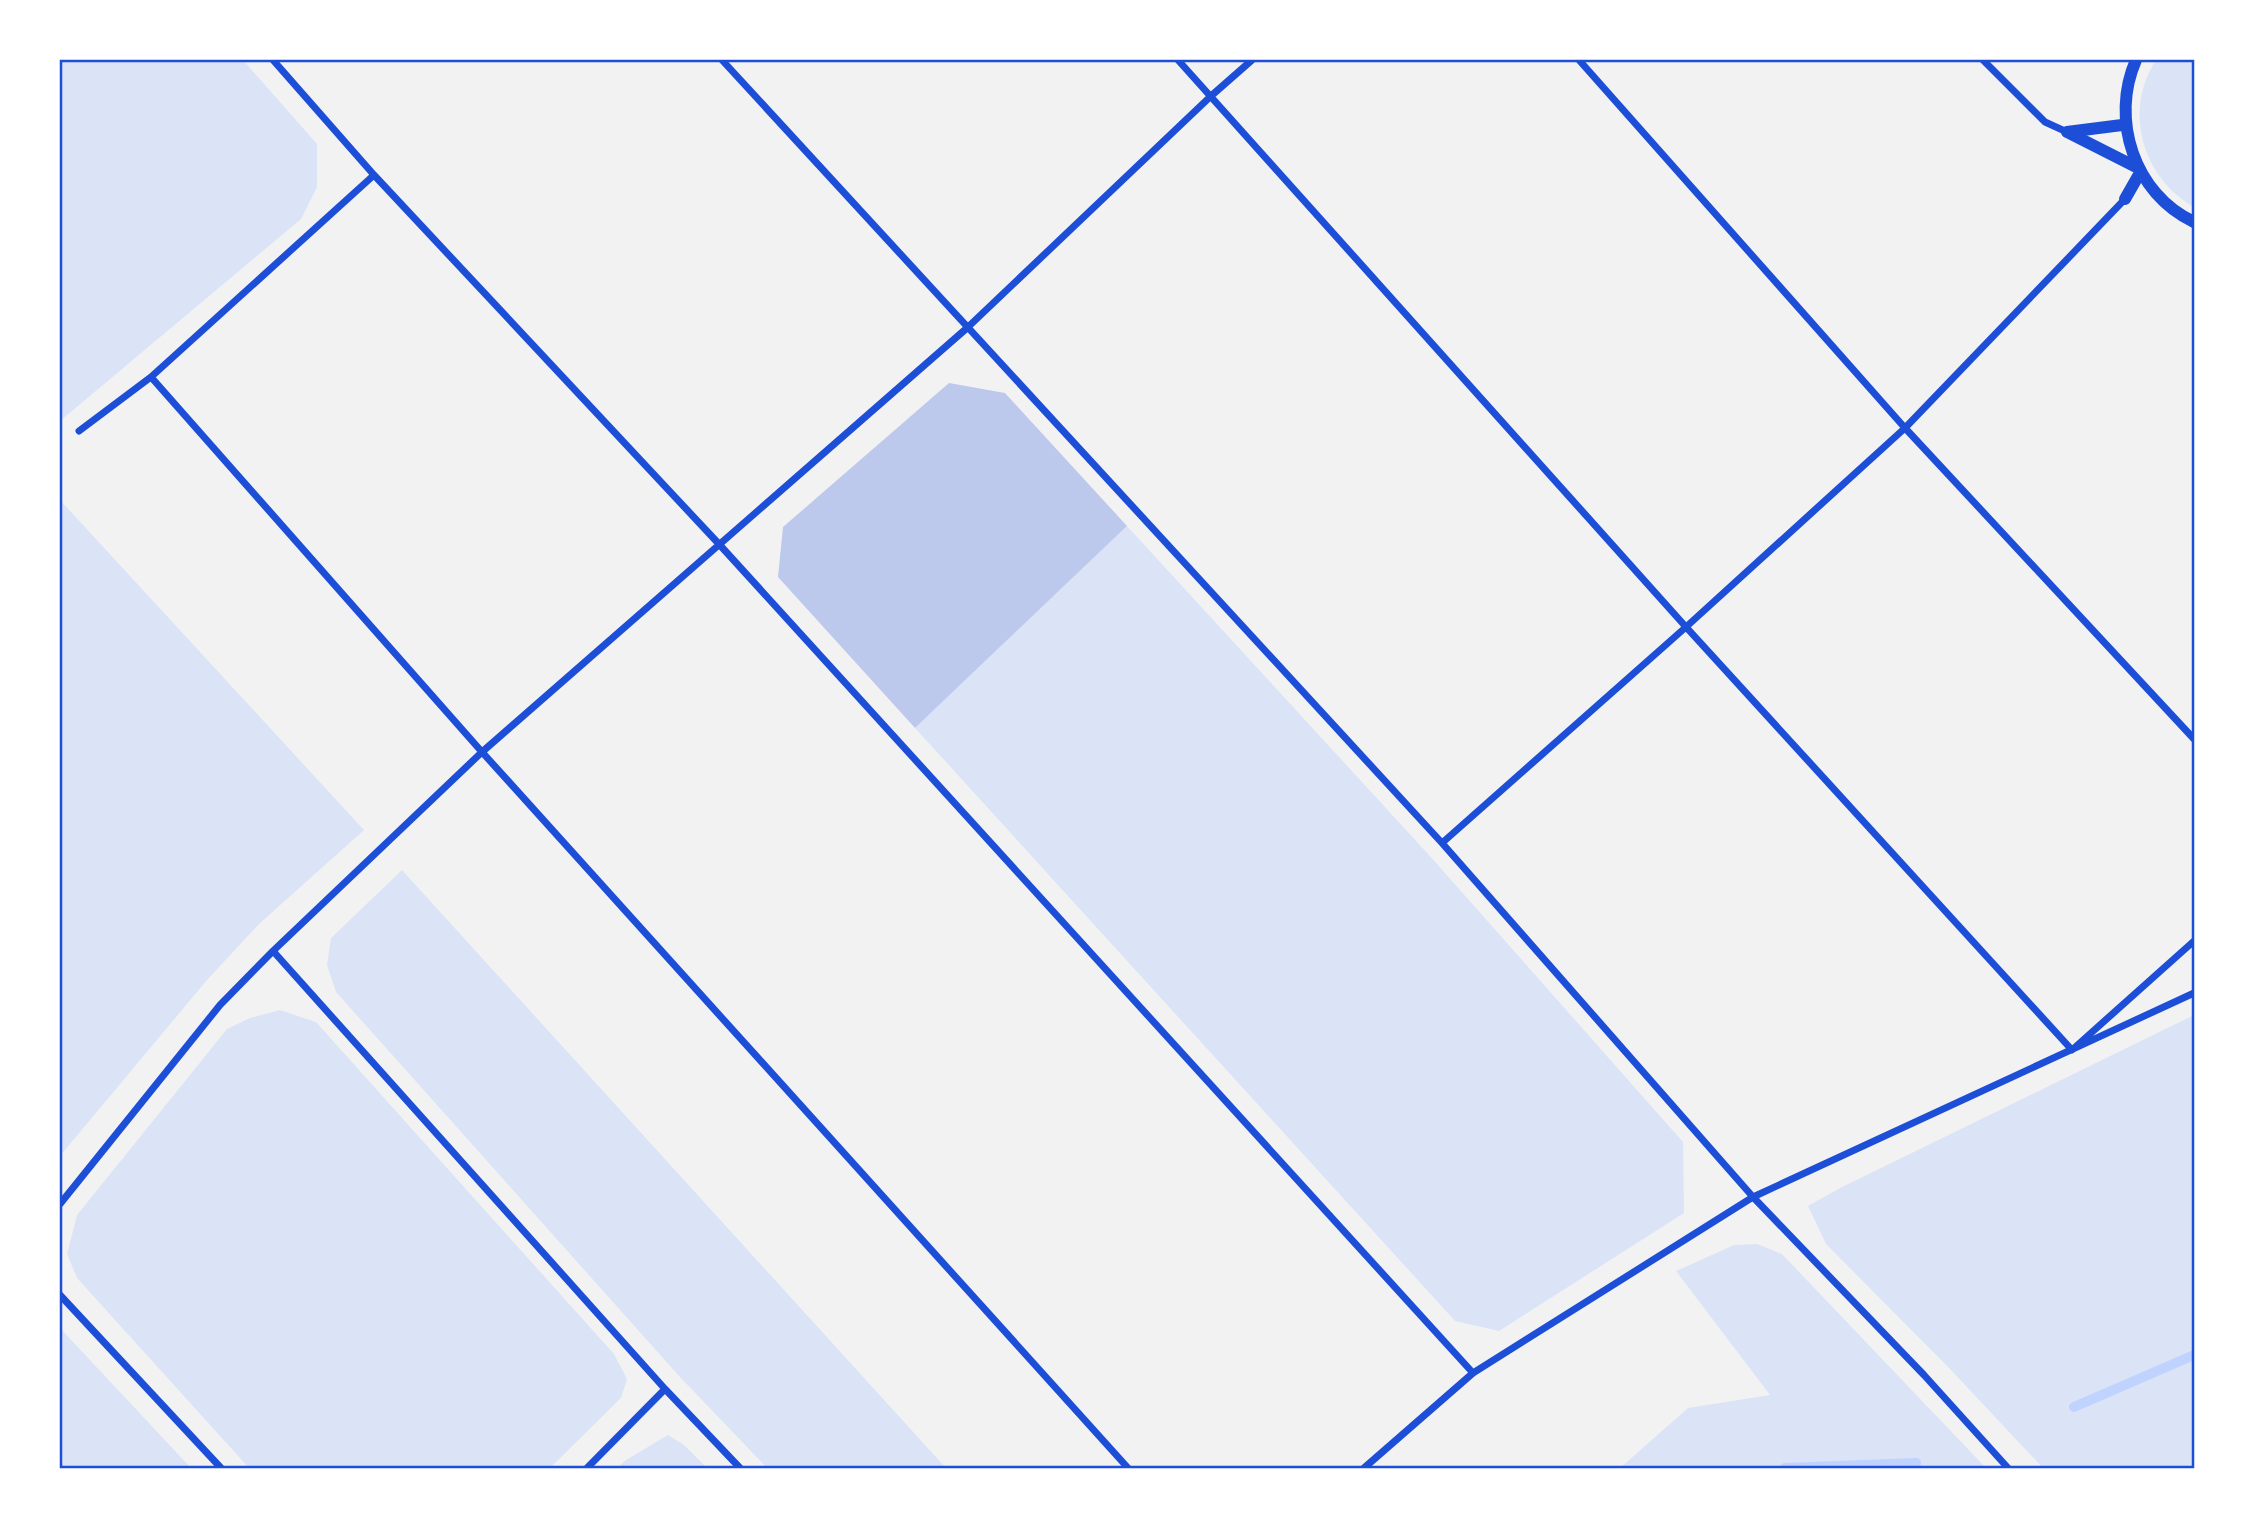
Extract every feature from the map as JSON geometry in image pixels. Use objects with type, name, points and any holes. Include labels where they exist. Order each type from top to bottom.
[{"type":"street","points":[[273,60],[374,175],[718,544],[1473,1373]]},
{"type":"street","points":[[722,60],[1442,843],[1753,1196],[1924,1375],[2008,1468]]},
{"type":"street","points":[[1178,60],[1686,627],[2072,1050]]},
{"type":"street","points":[[60,1204],[220,1005],[273,951],[482,752],[967,328],[1252,60]]},
{"type":"street","points":[[1579,60],[1905,428],[2194,738]]},
{"type":"street","points":[[1983,60],[2045,122],[2141,170]]},
{"type":"street","points":[[2136,60],[2124,100],[2125,123],[2132,154],[2154,190],[2184,217],[2194,222]]},
{"type":"street","points":[[2067,132],[2125,123]]},
{"type":"street","points":[[1442,843],[1905,428],[2125,200],[2141,170]]},
{"type":"street","points":[[79,431],[151,377],[374,175]]},
{"type":"street","points":[[2125,200],[2154,190]]},
{"type":"street","points":[[151,377],[482,752],[1128,1468]]},
{"type":"street","points":[[2072,1050],[2194,941]]},
{"type":"street","points":[[273,951],[664,1389],[740,1468]]},
{"type":"street","points":[[1364,1468],[1473,1373],[1753,1196],[2194,993]]},
{"type":"street","points":[[60,1295],[221,1468]]},
{"type":"street","points":[[587,1468],[664,1389]]},
{"type":"shaded area","points":[[60,60],[243,60],[317,144],[317,187],[301,219],[60,421]]},
{"type":"shaded area","points":[[2156,60],[2194,60],[2194,207],[2161,179],[2150,161],[2143,141],[2141,100],[2146,79]]},
{"type":"shaded area","points":[[60,500],[364,830],[259,924],[207,980],[60,1156]]},
{"type":"shaded area","points":[[1127,526],[1429,855],[1683,1142],[1684,1213],[1499,1331],[1455,1321],[915,728]]},
{"type":"shaded area","points":[[402,870],[946,1468],[767,1468],[679,1376],[336,992],[327,965],[331,938]]},
{"type":"shaded area","points":[[280,1010],[316,1022],[614,1354],[627,1379],[621,1398],[550,1468],[249,1468],[77,1278],[67,1254],[77,1215],[227,1029],[250,1018]]},
{"type":"shaded area","points":[[2194,1015],[2194,1468],[2043,1468],[1826,1244],[1808,1206]]},
{"type":"shaded area","points":[[1757,1244],[1782,1254],[1986,1468],[1620,1468],[1688,1408],[1770,1395],[1676,1271],[1734,1245]]},
{"type":"shaded area","points":[[60,1328],[191,1468],[60,1468]]},
{"type":"shaded area","points":[[668,1435],[684,1445],[707,1468],[617,1468],[626,1460]]},
{"type":"building","points":[[949,383],[1005,393],[1127,526],[915,728],[778,577],[783,527]]},
{"type":"waterway","points":[[2074,1407],[2194,1355]]},
{"type":"waterway","points":[[1785,1468],[1916,1463]]}]
